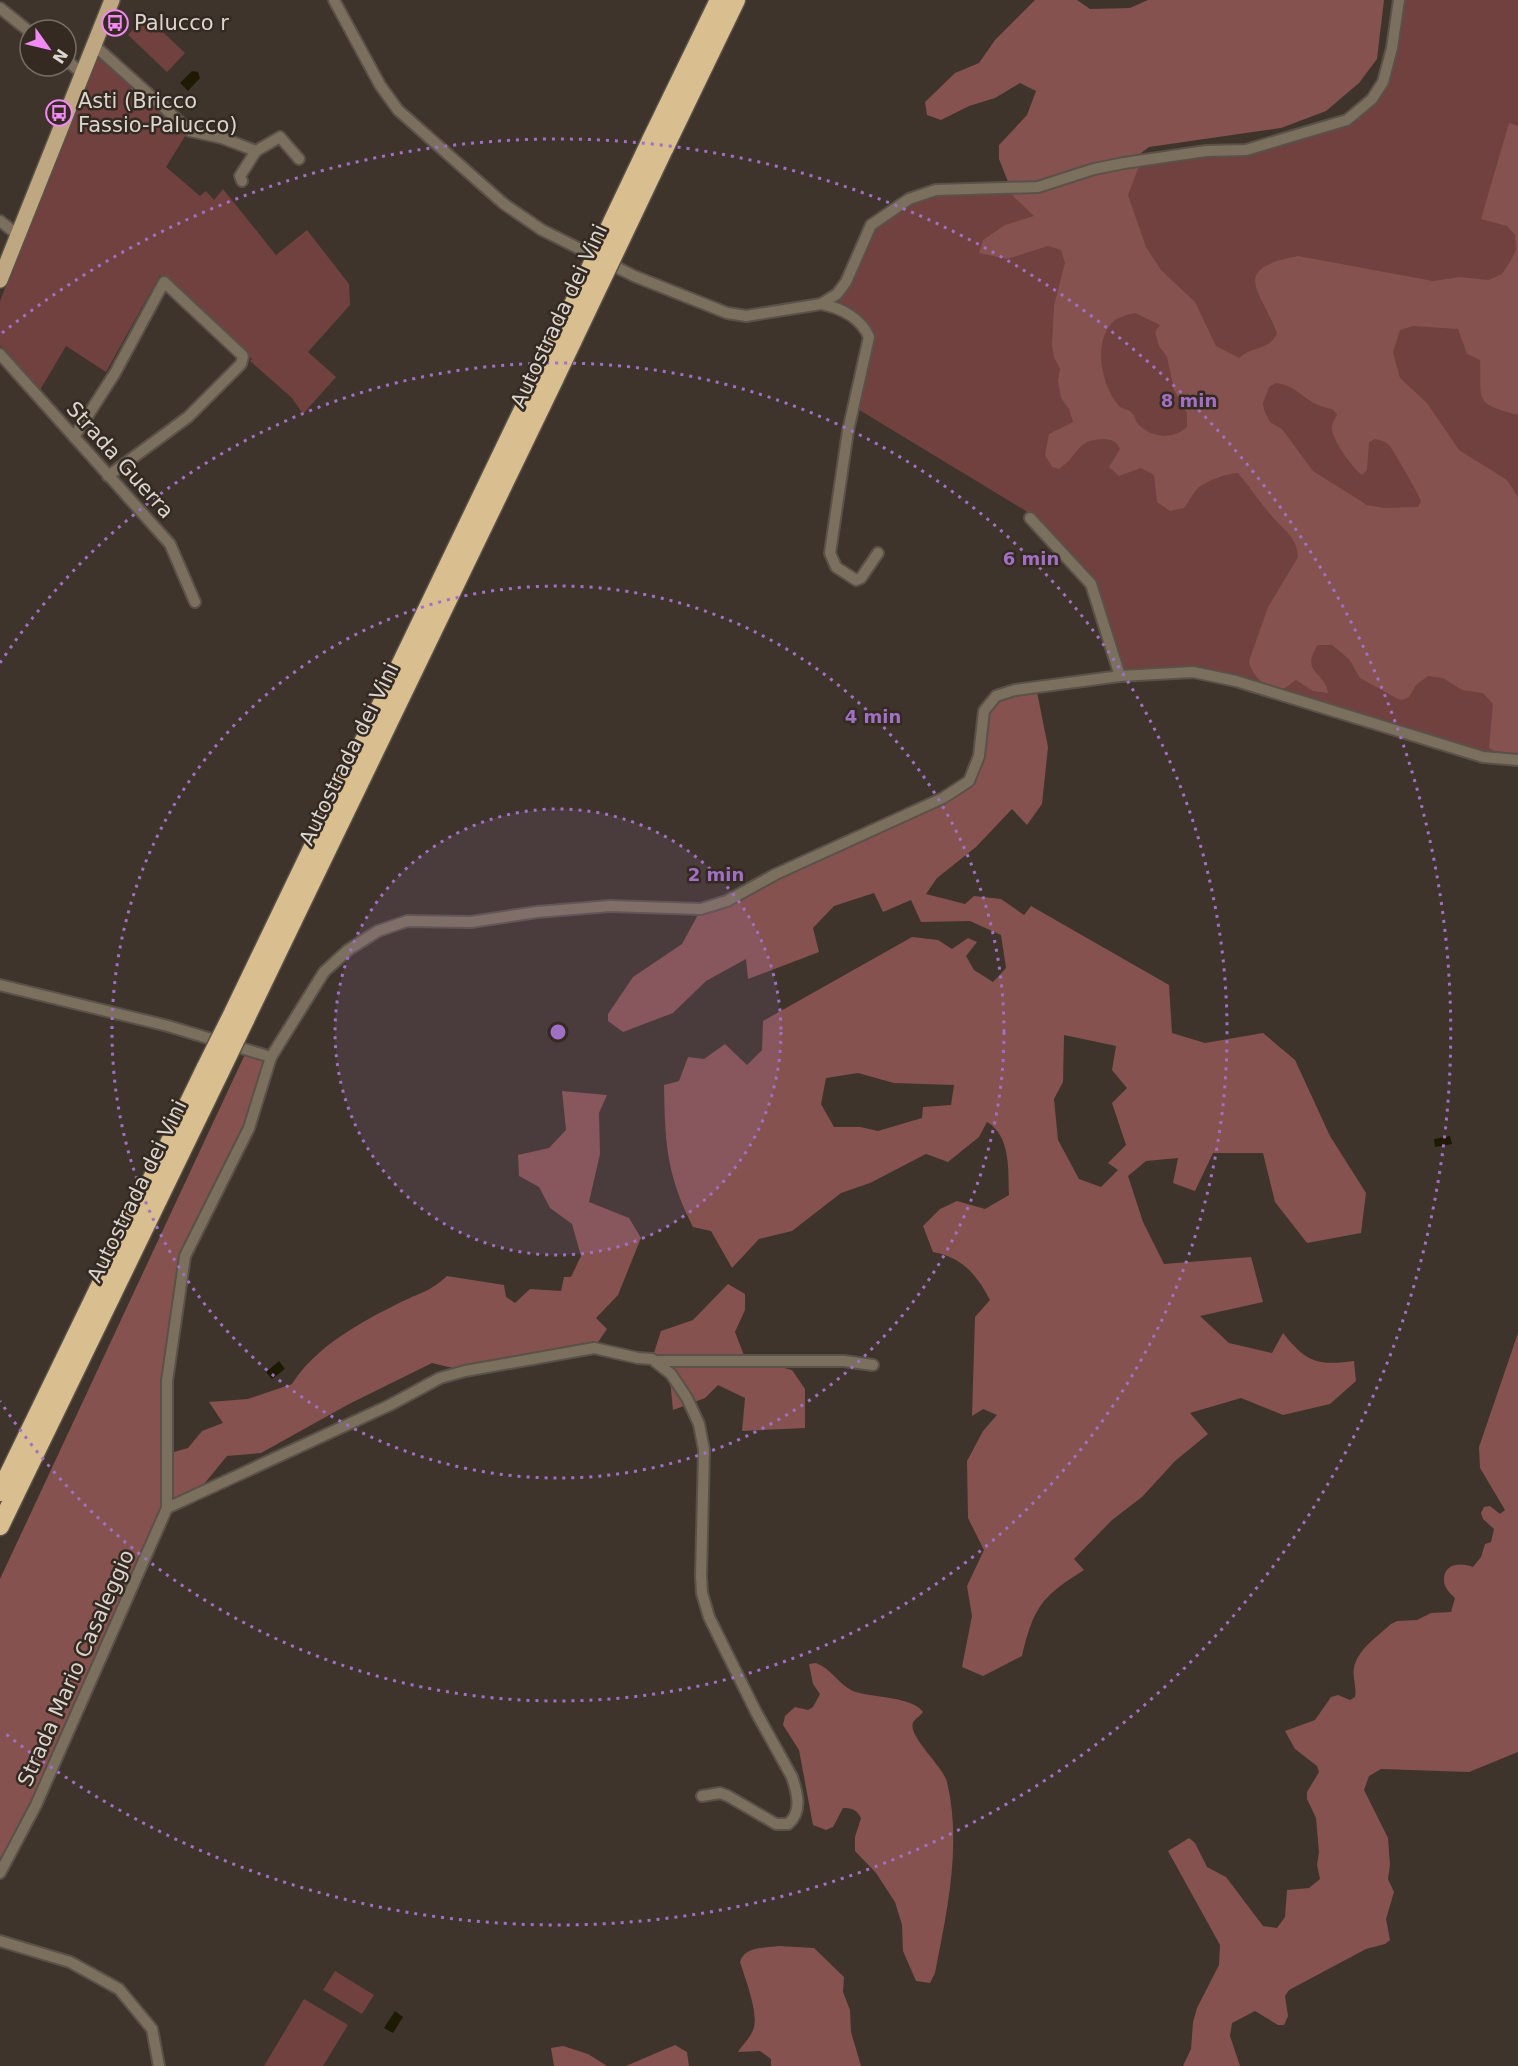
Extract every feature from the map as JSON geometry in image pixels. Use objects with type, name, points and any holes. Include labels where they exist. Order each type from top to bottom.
[{"type":"highway","name":"Autostrada dei Vini","points":[[0,1492],[239,1017],[657,145],[720,0]]},
{"type":"highway","name":"Autostrada dei Vini","points":[[657,145],[736,0]]},
{"type":"highway","name":"Autostrada dei Vini","points":[[0,1526],[213,1070]]},
{"type":"main road","points":[[0,280],[112,0]]},
{"type":"street","points":[[334,0],[380,86],[398,110],[504,204],[542,230],[634,276],[727,313],[746,316],[821,304],[837,307],[866,329],[869,337],[848,430],[830,553],[836,567],[856,580],[861,579],[878,553]]},
{"type":"street","points":[[821,304],[837,294],[846,282],[871,225],[909,199],[936,190],[1038,187],[1094,169],[1206,151],[1246,150],[1271,145],[1347,120],[1372,99],[1383,82],[1392,48],[1399,0]]},
{"type":"street","points":[[0,8],[18,22]]},
{"type":"street","points":[[94,45],[190,131],[222,138],[256,151]]},
{"type":"street","points":[[78,70],[82,73]]},
{"type":"street","points":[[242,182],[240,176],[256,151],[280,137],[299,159]]},
{"type":"street","points":[[0,221],[18,235]]},
{"type":"street","points":[[74,437],[115,373],[164,282],[243,356],[241,364],[188,417],[108,476]]},
{"type":"street","name":"Strada Guerra","points":[[0,354],[170,544],[195,602]]},
{"type":"street","points":[[1030,518],[1091,584],[1119,676]]},
{"type":"street","points":[[873,1365],[844,1360],[657,1361],[594,1348],[465,1371],[440,1378],[315,1440],[167,1508],[167,1381],[185,1256],[249,1128],[271,1057],[324,972],[348,950],[378,931],[407,921],[471,922],[537,912],[610,906],[701,909],[728,901],[776,874],[943,798],[969,782],[979,756],[984,711],[996,696],[1015,690],[1119,676],[1193,672],[1236,681],[1472,754],[1518,760]]},
{"type":"street","points":[[0,985],[168,1026],[271,1057]]},
{"type":"street","points":[[657,1361],[666,1368],[679,1385],[699,1424],[704,1450],[701,1576],[702,1593],[709,1617],[756,1712],[792,1777],[798,1797],[794,1820],[788,1824],[776,1824],[728,1796],[720,1793],[702,1796]]},
{"type":"street","name":"Strada Mario Casaleggio","points":[[0,1873],[36,1805],[167,1508]]},
{"type":"street","points":[[0,1941],[70,1962],[119,1989],[152,2029],[159,2066]]},
{"type":"shaded area","points":[[1035,0],[1077,0],[1090,9],[1130,8],[1148,0],[1384,0],[1377,59],[1359,83],[1326,111],[1281,128],[1149,147],[1137,156],[1138,169],[1128,195],[1146,247],[1161,270],[1195,302],[1216,346],[1239,358],[1249,351],[1266,345],[1277,333],[1255,283],[1257,274],[1263,267],[1277,261],[1298,256],[1433,281],[1460,277],[1489,280],[1502,274],[1516,250],[1515,235],[1507,226],[1481,219],[1509,123],[1518,126],[1518,415],[1493,407],[1482,398],[1480,360],[1467,354],[1458,329],[1413,326],[1400,330],[1393,352],[1400,378],[1427,403],[1459,450],[1507,480],[1518,497],[1518,754],[1494,751],[1489,748],[1493,704],[1483,693],[1462,690],[1443,678],[1428,676],[1416,685],[1409,697],[1402,700],[1360,678],[1349,659],[1332,645],[1318,645],[1311,661],[1312,667],[1323,681],[1328,693],[1313,691],[1296,680],[1278,689],[1261,682],[1253,672],[1249,661],[1268,607],[1298,557],[1292,538],[1238,473],[1207,482],[1196,490],[1184,508],[1170,511],[1157,502],[1154,475],[1141,468],[1119,476],[1109,467],[1120,449],[1112,441],[1105,439],[1088,442],[1059,469],[1052,467],[1045,455],[1049,434],[1073,422],[1069,409],[1061,398],[1058,381],[1060,369],[1054,357],[1052,345],[1054,305],[1065,263],[1061,250],[1048,246],[1007,259],[979,253],[983,240],[1005,225],[1034,216],[1014,197],[999,159],[999,145],[1027,115],[1036,91],[1020,83],[995,98],[969,106],[941,120],[927,115],[925,102],[955,73],[979,63],[995,40]],"holes":[[[1135,313],[1160,325],[1155,332],[1159,346],[1167,357],[1174,390],[1187,413],[1187,427],[1175,434],[1162,436],[1143,429],[1132,413],[1119,406],[1104,377],[1101,354],[1105,333],[1116,320]],[[1276,383],[1291,388],[1315,404],[1332,409],[1337,414],[1332,432],[1348,460],[1362,475],[1367,470],[1369,442],[1375,439],[1387,444],[1421,501],[1418,507],[1384,508],[1367,505],[1313,471],[1282,429],[1270,422],[1264,410],[1263,403],[1269,387]]]},
{"type":"shaded area","points":[[1399,0],[1518,0],[1518,760],[1483,757],[1193,672],[1120,676],[1091,584],[1026,511],[856,408],[872,337],[859,316],[838,303],[837,294],[871,225],[936,190],[1038,187],[1094,169],[1246,150],[1347,120],[1383,82]]},
{"type":"shaded area","points":[[146,16],[185,53],[167,72],[128,35]]},
{"type":"shaded area","points":[[96,55],[102,55],[187,133],[166,167],[200,196],[206,191],[214,200],[223,189],[276,255],[307,230],[349,284],[350,305],[308,352],[336,377],[303,414],[292,398],[250,361],[252,359],[160,275],[106,372],[66,346],[40,390],[0,346],[0,301]]},
{"type":"shaded area","points":[[192,71],[198,72],[200,78],[188,91],[180,83]]},
{"type":"shaded area","points":[[1036,687],[1048,747],[1042,804],[1027,825],[1012,809],[976,847],[937,878],[926,894],[965,904],[974,896],[1001,899],[1024,915],[1031,906],[1169,985],[1172,1033],[1205,1043],[1263,1033],[1295,1060],[1330,1136],[1366,1193],[1361,1233],[1307,1243],[1275,1202],[1263,1153],[1213,1153],[1195,1191],[1173,1183],[1178,1158],[1146,1161],[1128,1176],[1143,1222],[1164,1264],[1251,1257],[1263,1302],[1200,1316],[1229,1343],[1272,1353],[1283,1333],[1291,1343],[1313,1360],[1331,1363],[1354,1361],[1356,1381],[1330,1404],[1283,1415],[1241,1398],[1190,1413],[1208,1434],[1175,1461],[1142,1497],[1112,1520],[1074,1559],[1084,1570],[1058,1588],[1041,1605],[1031,1626],[1022,1656],[983,1676],[962,1667],[972,1616],[967,1586],[984,1550],[968,1518],[967,1461],[983,1431],[997,1415],[983,1409],[972,1416],[975,1317],[990,1300],[968,1268],[952,1258],[933,1252],[923,1226],[940,1209],[957,1201],[985,1209],[1009,1195],[1007,1154],[1000,1136],[987,1122],[979,1137],[948,1162],[926,1154],[870,1183],[841,1193],[792,1231],[759,1239],[732,1268],[711,1231],[693,1227],[677,1190],[666,1141],[664,1085],[679,1081],[688,1057],[704,1059],[725,1044],[747,1065],[762,1050],[763,1021],[912,937],[938,940],[952,949],[968,938],[977,942],[966,956],[974,970],[993,982],[1006,968],[1001,935],[970,921],[921,922],[911,900],[883,912],[874,893],[834,906],[813,928],[819,952],[748,979],[746,959],[706,981],[673,1013],[623,1032],[608,1021],[608,1014],[633,977],[682,944],[701,909],[969,781],[984,711],[996,696]],"holes":[[[1064,1035],[1116,1046],[1112,1070],[1127,1088],[1112,1103],[1126,1145],[1108,1163],[1118,1170],[1101,1187],[1079,1179],[1058,1140],[1054,1099],[1063,1082]],[[858,1073],[894,1083],[954,1085],[951,1105],[923,1107],[922,1118],[878,1131],[860,1127],[834,1127],[821,1104],[826,1078]]]},
{"type":"shaded area","points":[[247,1050],[271,1057],[249,1128],[185,1256],[167,1381],[167,1454],[188,1448],[202,1431],[223,1423],[209,1402],[248,1399],[292,1384],[313,1358],[340,1337],[384,1310],[430,1289],[447,1276],[504,1285],[506,1297],[515,1303],[530,1289],[561,1291],[564,1277],[571,1277],[581,1256],[572,1224],[550,1208],[539,1187],[519,1176],[518,1155],[549,1148],[566,1130],[562,1091],[607,1095],[599,1113],[600,1154],[589,1202],[629,1218],[641,1238],[618,1295],[596,1318],[607,1329],[594,1348],[465,1371],[432,1363],[349,1404],[261,1453],[227,1456],[195,1495],[167,1509],[0,1873],[0,1579]]},
{"type":"shaded area","points":[[1450,1136],[1452,1144],[1435,1147],[1434,1139]]},
{"type":"shaded area","points":[[728,1284],[745,1294],[745,1310],[735,1332],[745,1358],[792,1370],[805,1389],[805,1428],[742,1431],[745,1398],[718,1385],[705,1398],[673,1410],[669,1369],[652,1359],[661,1331],[693,1320]]},
{"type":"shaded area","points":[[1518,1333],[1518,1752],[1469,1772],[1381,1769],[1369,1776],[1364,1790],[1388,1838],[1390,1865],[1388,1879],[1394,1892],[1386,1919],[1390,1940],[1385,1944],[1366,1949],[1289,1990],[1285,1996],[1288,2016],[1284,2025],[1278,2025],[1255,2011],[1232,2023],[1230,2036],[1240,2066],[1183,2066],[1191,2049],[1193,2022],[1197,2008],[1219,1965],[1220,1945],[1168,1851],[1189,1838],[1195,1843],[1207,1867],[1226,1877],[1263,1926],[1277,1928],[1285,1917],[1287,1890],[1309,1888],[1320,1879],[1317,1865],[1319,1852],[1316,1818],[1307,1799],[1307,1792],[1319,1772],[1317,1766],[1295,1749],[1285,1731],[1315,1720],[1331,1697],[1338,1695],[1350,1700],[1355,1697],[1356,1661],[1369,1644],[1391,1624],[1397,1621],[1417,1620],[1431,1613],[1451,1612],[1455,1598],[1444,1584],[1446,1571],[1458,1564],[1473,1567],[1481,1557],[1485,1544],[1491,1542],[1494,1529],[1483,1519],[1481,1513],[1484,1507],[1490,1506],[1500,1514],[1505,1510],[1480,1468],[1479,1447]]},
{"type":"shaded area","points":[[279,1361],[285,1369],[272,1379],[266,1372]]},
{"type":"shaded area","points":[[816,1663],[827,1669],[853,1691],[901,1700],[918,1707],[923,1712],[912,1726],[919,1742],[947,1782],[953,1830],[948,1902],[935,1973],[930,1983],[916,1981],[903,1951],[902,1925],[895,1902],[876,1873],[855,1851],[855,1837],[861,1818],[859,1815],[854,1810],[843,1808],[833,1827],[826,1830],[813,1825],[799,1750],[783,1725],[785,1716],[795,1707],[808,1710],[813,1707],[820,1694],[813,1684],[809,1664]]},
{"type":"shaded area","points":[[779,1946],[814,1948],[844,1977],[843,1992],[850,2010],[851,2032],[861,2066],[771,2066],[771,2059],[760,2051],[738,2052],[751,2034],[755,2020],[740,1962],[750,1950]]},
{"type":"shaded area","points":[[335,1971],[374,1995],[362,2014],[323,1990]]},
{"type":"shaded area","points":[[304,1999],[348,2025],[323,2066],[264,2066]]},
{"type":"shaded area","points":[[395,2011],[403,2017],[393,2033],[384,2028]]},
{"type":"shaded area","points":[[675,2045],[687,2052],[689,2066],[626,2066]]},
{"type":"shaded area","points":[[563,2046],[588,2054],[607,2066],[554,2066],[551,2048]]},
{"type":"place","name":"Palucco r","points":[[115,23]]},
{"type":"place","name":"Asti (Bricco Fassio-Palucco)","points":[[59,113]]}]
